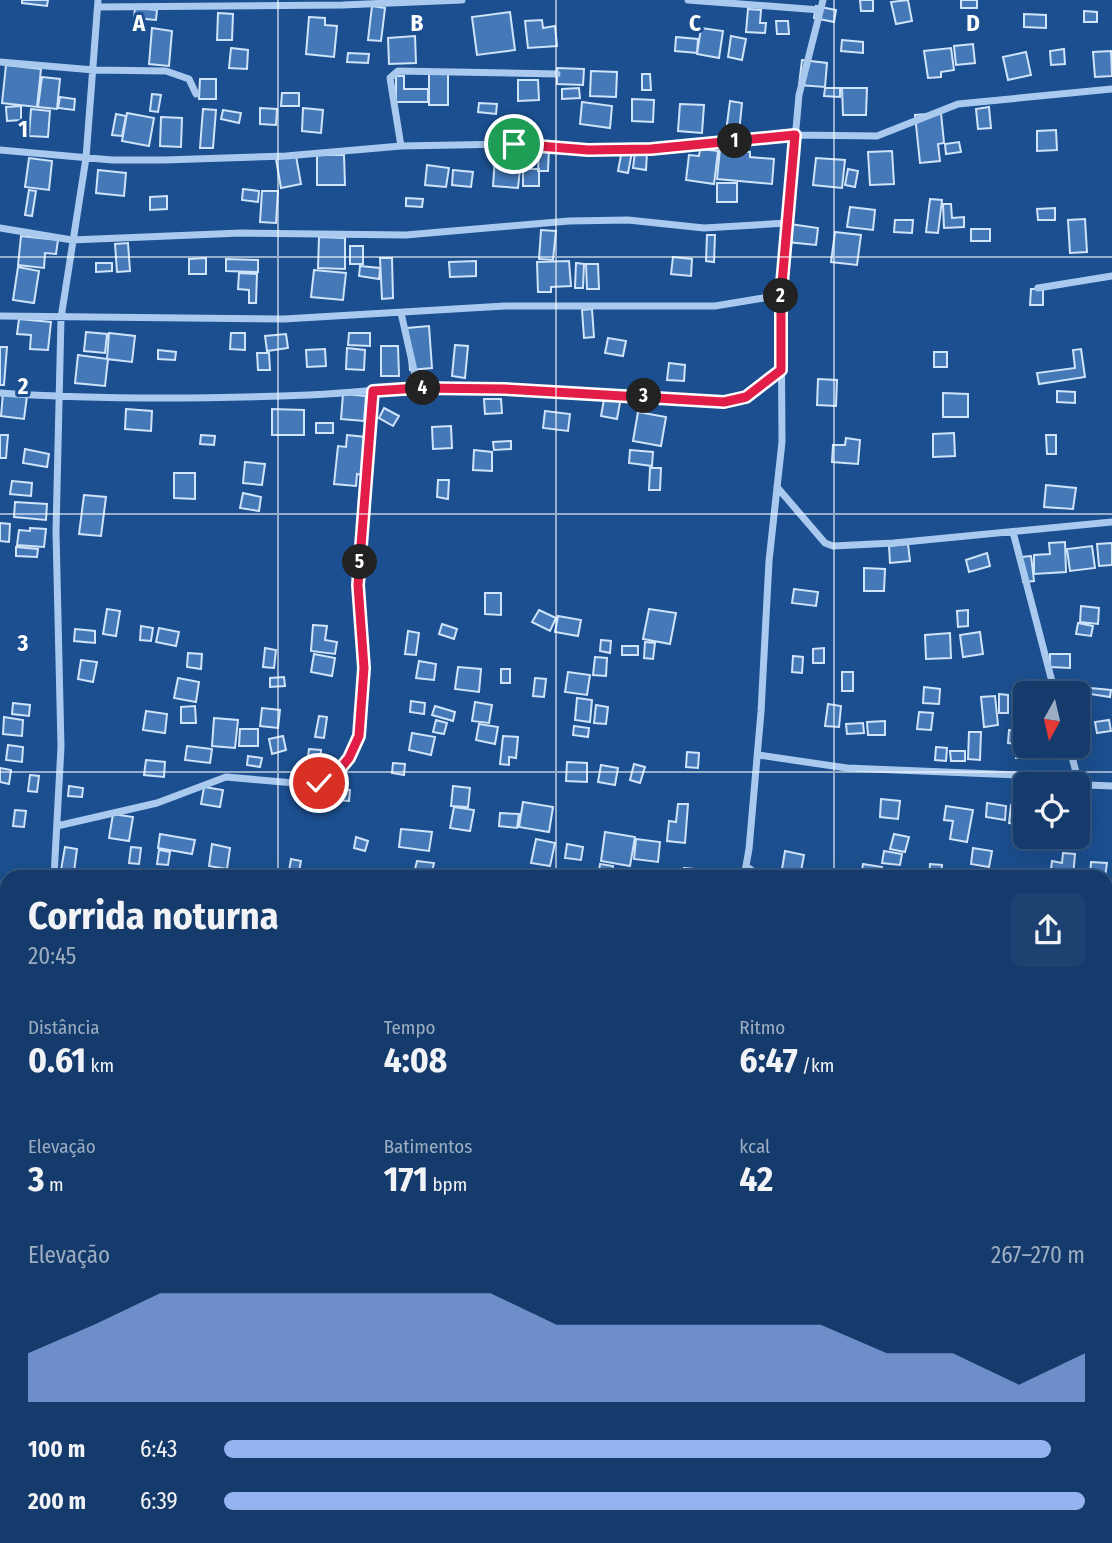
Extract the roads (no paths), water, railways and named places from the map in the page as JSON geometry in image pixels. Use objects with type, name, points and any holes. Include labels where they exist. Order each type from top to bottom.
[{"type":"street","points":[[54,870],[61,747],[56,533],[57,397],[61,318],[86,158],[98,3],[343,5],[462,0]]},
{"type":"street","points":[[688,0],[821,10]]},
{"type":"street","points":[[745,870],[758,755],[769,562],[782,442],[781,295],[787,223],[799,95],[823,0]]},
{"type":"street","points":[[0,62],[94,70],[166,71],[189,79],[197,94]]},
{"type":"street","points":[[401,146],[390,78],[398,71],[557,74]]},
{"type":"street","points":[[0,150],[86,158],[164,160],[286,156],[401,146],[514,144],[588,150],[651,149],[795,135],[877,136],[958,104],[1112,89]]},
{"type":"street","points":[[0,228],[72,240],[241,233],[406,234],[569,221],[628,220],[704,228],[787,223]]},
{"type":"street","points":[[1038,288],[1112,276]]},
{"type":"street","points":[[0,316],[284,319],[506,306],[715,306],[781,295]]},
{"type":"street","points":[[401,313],[418,388]]},
{"type":"street","points":[[0,393],[57,397],[308,395],[418,388],[504,389],[724,402],[746,397],[781,370]]},
{"type":"street","points":[[57,826],[157,803],[226,777],[319,783],[335,775],[349,758],[359,736],[364,668],[358,585],[373,391]]},
{"type":"street","points":[[777,487],[825,542],[833,546],[1112,522]]},
{"type":"street","points":[[1013,532],[1052,681]]},
{"type":"street","points":[[758,755],[847,768],[1013,775]]},
{"type":"street","points":[[1090,784],[1112,786]]},
{"type":"street","points":[[746,866],[751,870]]}]
